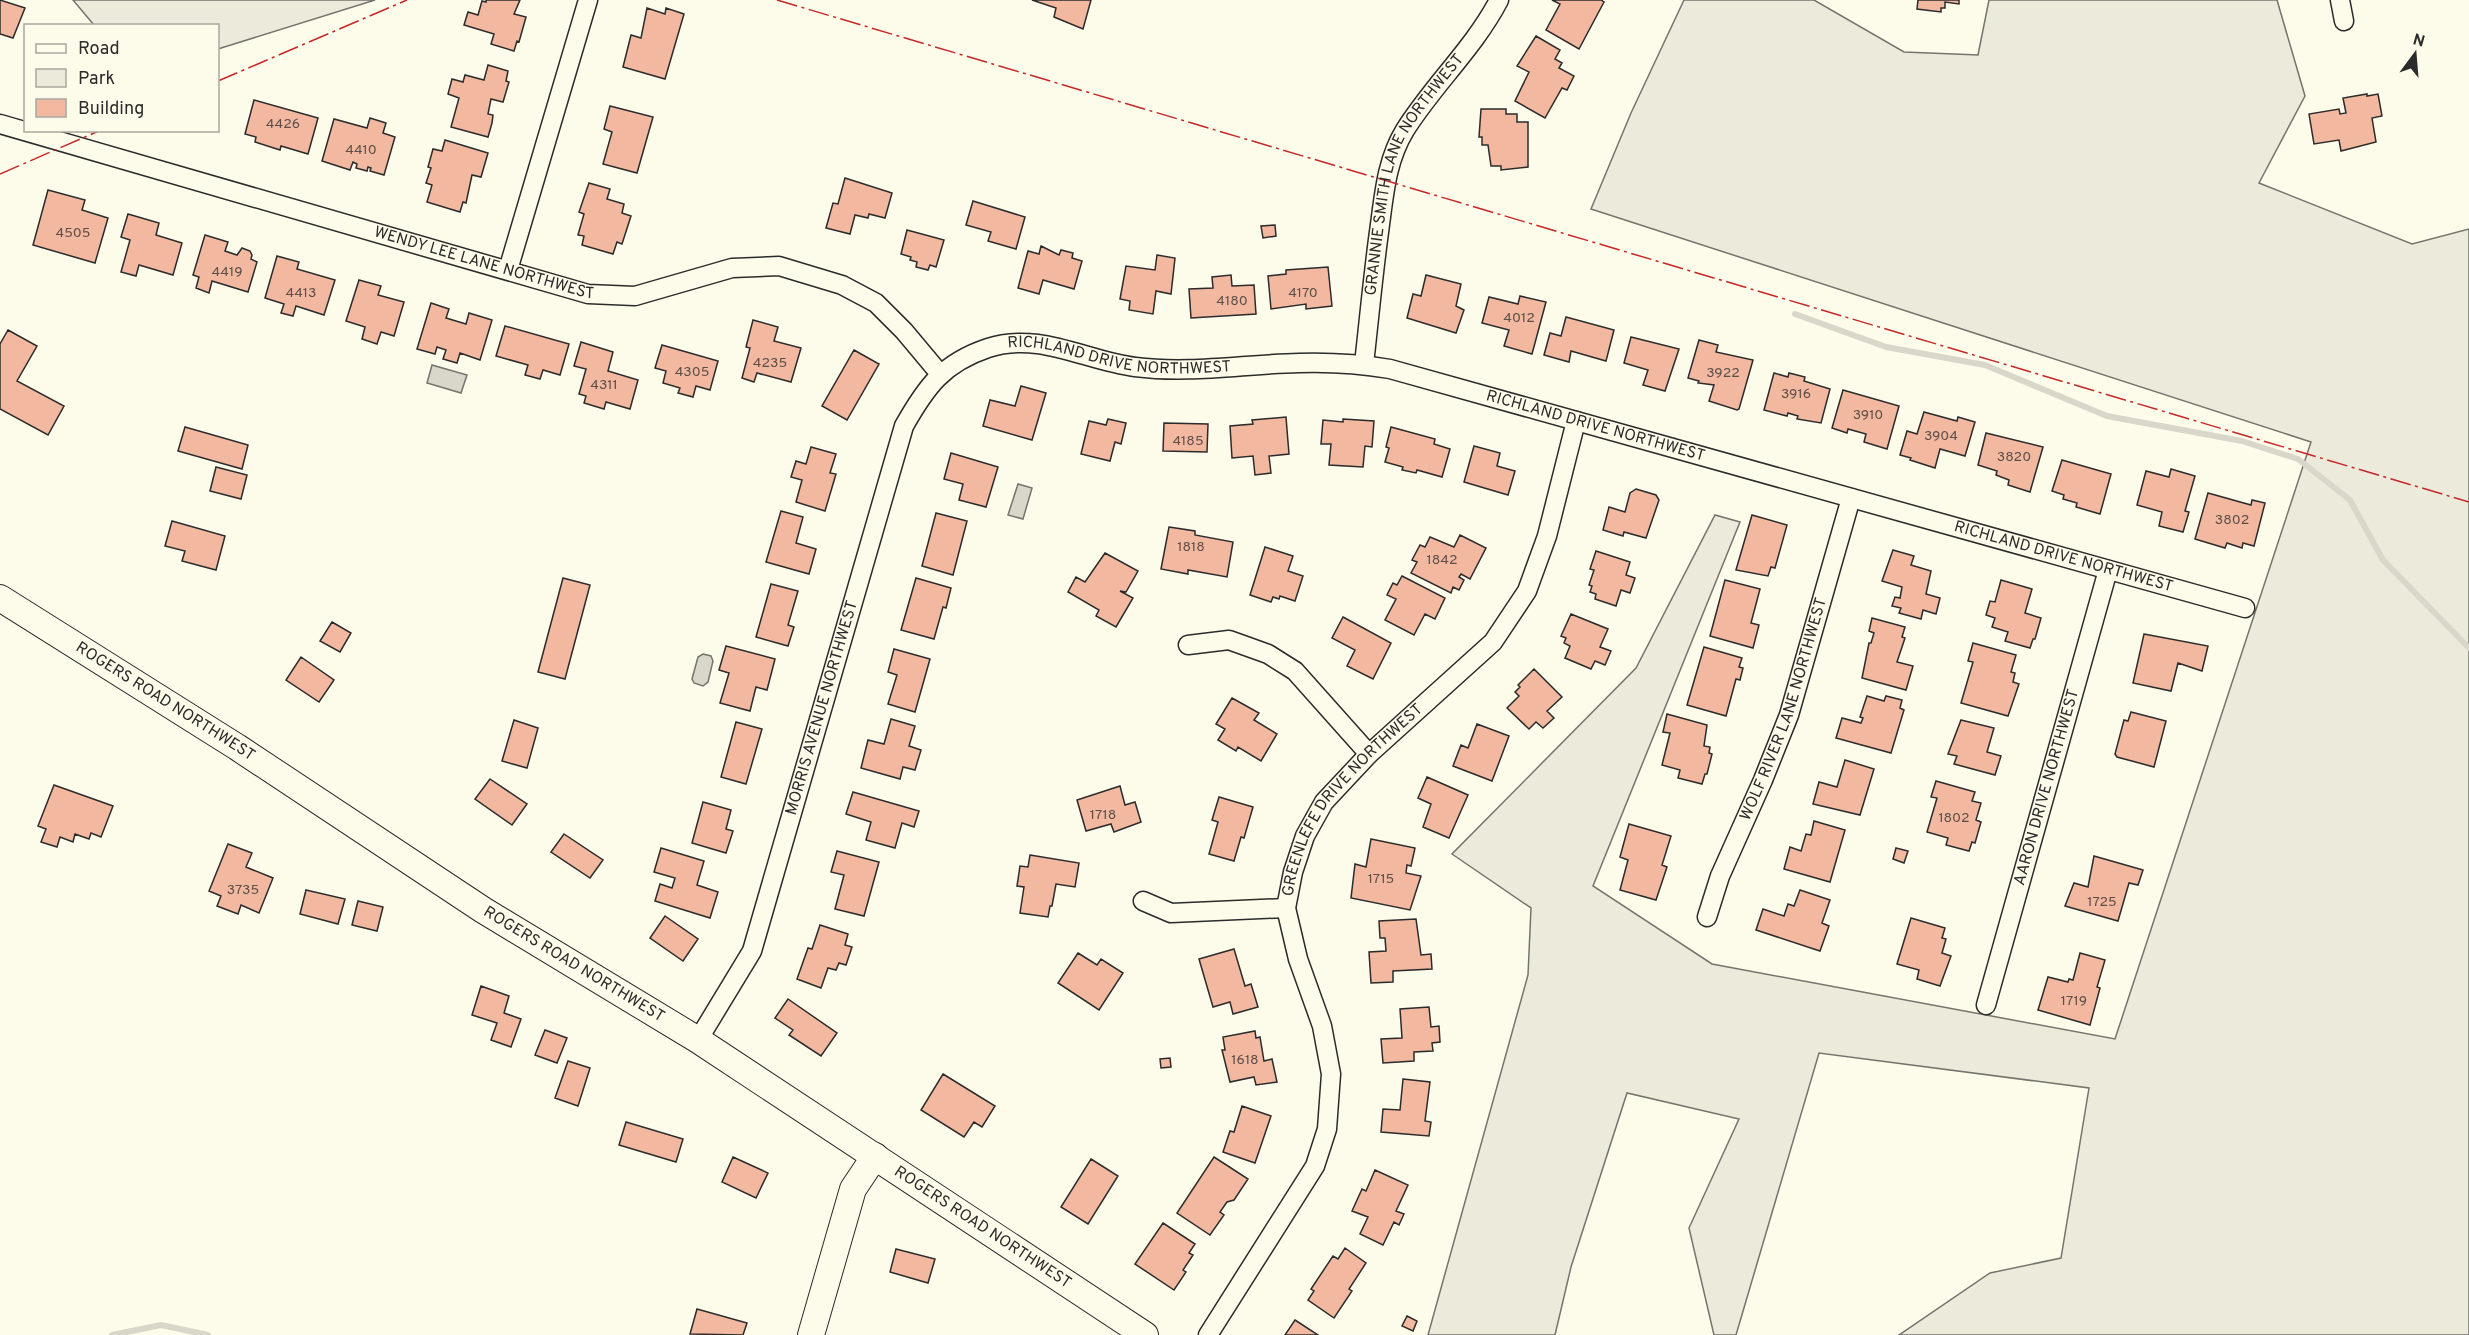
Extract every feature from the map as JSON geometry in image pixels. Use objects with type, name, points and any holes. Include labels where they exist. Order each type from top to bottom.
[{"type":"street","points":[[508,270],[588,0]]},
{"type":"street","name":"GRANNIE SMITH LANE NORTHWEST","points":[[1364,364],[1373,270],[1385,185],[1392,157],[1406,130],[1468,51],[1489,21],[1499,0]]},
{"type":"street","points":[[2340,0],[2344,21]]},
{"type":"street","name":"WENDY LEE LANE NORTHWEST","points":[[0,124],[24,131]]},
{"type":"street","name":"WENDY LEE LANE NORTHWEST","points":[[28,132],[588,294],[635,296],[732,268],[779,266],[842,285],[876,303],[904,331],[940,374]]},
{"type":"street","name":"RICHLAND DRIVE NORTHWEST","points":[[940,374],[964,359],[989,348],[1018,343],[1049,344],[1133,367],[1165,369],[1200,370],[1299,363],[1364,364],[1390,369],[2245,608]]},
{"type":"street","name":"MORRIS AVENUE NORTHWEST","points":[[698,1040],[752,951],[904,426],[919,400],[940,374]]},
{"type":"street","name":"GREENLEFE DRIVE NORTHWEST","points":[[1208,1335],[1314,1166],[1327,1129],[1331,1074],[1324,1035],[1298,959],[1286,908],[1293,872],[1305,836],[1324,802],[1369,754],[1493,642],[1527,591],[1547,536],[1576,422]]},
{"type":"street","name":"WOLF RIVER LANE NORTHWEST","points":[[1707,917],[1720,876],[1789,715],[1851,498]]},
{"type":"street","name":"AARON DRIVE NORTHWEST","points":[[1986,1005],[2108,570]]},
{"type":"street","name":"ROGERS ROAD NORTHWEST","points":[[0,598],[237,747],[483,909],[698,1040],[1144,1335]]},
{"type":"street","points":[[1188,645],[1228,640],[1268,654],[1295,671],[1369,754]]},
{"type":"street","points":[[1143,901],[1171,913],[1286,908]]},
{"type":"street","points":[[811,1335],[853,1189],[875,1156]]},
{"type":"green space","points":[[73,0],[375,0],[219,49],[219,24],[93,24]]},
{"type":"green space","points":[[1684,0],[1814,0],[1904,52],[1978,55],[1989,0],[2277,0],[2305,96],[2259,183],[2412,244],[2469,229],[2469,1335],[1899,1335],[1990,1273],[2061,1258],[2089,1088],[1819,1053],[1736,1335],[1714,1335],[1689,1228],[1739,1119],[1627,1093],[1571,1267],[1555,1335],[1428,1335],[1528,975],[1531,908],[1452,854],[1636,668],[1715,515],[1740,522],[1593,886],[1712,964],[2115,1039],[2311,442],[1591,209],[1631,113]]},
{"type":"shaded area","points":[[432,365],[467,375],[461,393],[427,383]]},
{"type":"shaded area","points":[[1018,484],[1032,488],[1023,519],[1008,515]]},
{"type":"shaded area","points":[[703,654],[711,656],[713,661],[708,682],[703,686],[694,683],[692,679],[698,657]]},
{"type":"building","points":[[0,0],[25,8],[13,38],[0,34]]},
{"type":"building","points":[[486,0],[520,0],[514,14],[526,17],[514,51],[491,44],[494,34],[464,25],[468,12],[478,15],[482,1],[486,2]]},
{"type":"building","points":[[1032,0],[1091,0],[1083,29],[1054,17],[1056,8]]},
{"type":"building","points":[[1552,0],[1601,0],[1604,2],[1579,49],[1546,30],[1560,4]]},
{"type":"building","points":[[1918,0],[1959,0],[1959,4],[1945,2],[1945,8],[1941,8],[1941,12],[1917,9]]},
{"type":"building","points":[[647,8],[665,14],[666,8],[684,14],[665,79],[623,67],[631,35],[641,38]]},
{"type":"building","points":[[1536,36],[1560,50],[1555,59],[1562,63],[1559,68],[1574,76],[1567,90],[1562,88],[1545,118],[1515,101],[1529,72],[1517,66]]},
{"type":"building","points":[[488,65],[508,71],[506,81],[509,82],[503,102],[491,99],[488,114],[493,115],[488,137],[451,127],[459,98],[448,94],[452,79],[463,82],[465,75],[484,80]]},
{"type":"building","points":[[2367,94],[2367,96],[2378,94],[2382,116],[2372,118],[2376,142],[2341,151],[2339,140],[2314,144],[2309,114],[2339,109],[2340,114],[2346,113],[2343,98]]},
{"type":"building","points":[[254,100],[318,118],[308,154],[281,146],[280,150],[255,142],[256,137],[245,134]]},
{"type":"building","points":[[610,106],[653,117],[637,173],[603,164],[612,132],[604,129]]},
{"type":"building","points":[[1481,109],[1506,109],[1506,114],[1517,114],[1517,122],[1528,122],[1528,167],[1501,170],[1501,166],[1491,166],[1488,145],[1482,145],[1482,137],[1479,137]]},
{"type":"building","points":[[370,118],[386,123],[383,133],[395,137],[384,175],[370,171],[371,168],[368,167],[367,171],[356,168],[357,164],[353,162],[350,170],[322,161],[334,119],[367,128]]},
{"type":"building","points":[[445,140],[488,153],[481,177],[472,175],[466,203],[463,202],[460,212],[427,202],[432,185],[426,183],[431,168],[428,167],[433,149],[442,151]]},
{"type":"building","points":[[845,178],[892,193],[885,218],[869,214],[868,218],[855,215],[850,234],[826,228],[833,203],[838,204]]},
{"type":"building","points":[[589,183],[610,189],[607,199],[624,204],[622,213],[631,216],[622,244],[617,242],[613,254],[582,245],[584,236],[578,235],[584,214],[579,212]]},
{"type":"building","points":[[48,190],[85,200],[82,210],[108,218],[95,263],[33,245]]},
{"type":"building","points":[[973,201],[1025,217],[1016,249],[988,241],[991,232],[966,225]]},
{"type":"building","points":[[128,214],[159,223],[156,235],[182,243],[173,275],[139,265],[136,276],[121,272],[130,240],[121,237]]},
{"type":"building","points":[[1275,225],[1276,236],[1263,238],[1261,226]]},
{"type":"building","points":[[907,230],[944,240],[936,267],[930,265],[928,270],[916,267],[917,262],[901,254]]},
{"type":"building","points":[[205,235],[228,242],[225,251],[237,255],[242,248],[250,251],[251,259],[257,262],[248,292],[212,281],[209,293],[196,288],[199,277],[193,275]]},
{"type":"building","points":[[1041,246],[1059,255],[1061,250],[1073,253],[1072,258],[1082,261],[1074,289],[1043,280],[1039,294],[1018,288],[1028,251],[1039,254]]},
{"type":"building","points":[[1157,255],[1175,258],[1171,294],[1156,291],[1153,314],[1129,310],[1130,301],[1120,299],[1126,266],[1155,270]]},
{"type":"building","points":[[277,256],[299,262],[297,269],[335,280],[324,315],[296,306],[293,316],[281,313],[284,304],[265,298]]},
{"type":"building","points":[[1328,267],[1332,306],[1306,309],[1306,304],[1271,309],[1268,276],[1286,274],[1286,270]]},
{"type":"building","points":[[1231,275],[1232,286],[1254,285],[1256,314],[1191,318],[1189,289],[1213,288],[1212,277]]},
{"type":"building","points":[[1426,275],[1461,284],[1456,306],[1464,310],[1456,333],[1407,318],[1413,294],[1421,296]]},
{"type":"building","points":[[359,280],[381,286],[378,295],[404,302],[394,336],[381,332],[377,344],[362,339],[365,327],[346,321]]},
{"type":"building","points":[[1520,296],[1546,302],[1532,354],[1504,346],[1509,330],[1482,323],[1489,297],[1518,304]]},
{"type":"building","points":[[431,303],[449,309],[446,318],[466,324],[469,313],[492,320],[480,360],[460,353],[457,363],[443,359],[446,350],[437,347],[435,354],[417,349]]},
{"type":"building","points":[[1566,317],[1614,330],[1606,361],[1571,351],[1569,362],[1544,355],[1550,333],[1561,336]]},
{"type":"building","points":[[753,320],[778,327],[774,341],[801,348],[791,382],[757,373],[754,382],[742,378],[750,348],[746,347]]},
{"type":"building","points":[[505,326],[569,344],[560,375],[543,370],[540,379],[525,375],[528,365],[496,356]]},
{"type":"building","points":[[8,330],[37,346],[17,381],[64,406],[48,435],[0,409],[0,344]]},
{"type":"building","points":[[1631,337],[1679,349],[1665,391],[1643,385],[1648,370],[1624,363]]},
{"type":"building","points":[[1699,340],[1718,345],[1716,352],[1753,360],[1739,409],[1709,401],[1714,385],[1698,383],[1699,381],[1688,378]]},
{"type":"building","points":[[581,342],[613,352],[608,371],[638,380],[630,409],[606,402],[604,409],[584,403],[586,396],[579,394],[586,369],[574,366]]},
{"type":"building","points":[[662,345],[718,361],[710,390],[696,386],[693,397],[678,393],[680,388],[663,383],[666,371],[655,368]]},
{"type":"building","points":[[854,350],[879,364],[847,420],[822,406]]},
{"type":"building","points":[[1774,373],[1788,377],[1789,373],[1805,377],[1804,381],[1830,389],[1821,423],[1797,419],[1798,416],[1788,413],[1787,416],[1764,410]]},
{"type":"building","points":[[1021,386],[1046,393],[1032,440],[983,426],[990,400],[1015,406]]},
{"type":"building","points":[[1843,390],[1899,406],[1887,449],[1864,442],[1866,434],[1848,429],[1847,433],[1832,428]]},
{"type":"building","points":[[1924,412],[1957,421],[1958,417],[1975,422],[1965,456],[1940,449],[1935,468],[1900,455],[1907,431],[1917,434]]},
{"type":"building","points":[[1286,417],[1289,454],[1269,456],[1271,473],[1255,475],[1253,456],[1232,458],[1230,426],[1253,424],[1252,420]]},
{"type":"building","points":[[1108,419],[1126,423],[1121,444],[1115,442],[1110,461],[1081,454],[1089,421],[1106,425]]},
{"type":"building","points":[[1343,419],[1374,421],[1372,447],[1365,446],[1363,467],[1329,465],[1331,444],[1321,444],[1323,420],[1343,422]]},
{"type":"building","points":[[1164,423],[1208,424],[1207,452],[1163,451]]},
{"type":"building","points":[[185,427],[248,445],[242,469],[178,451]]},
{"type":"building","points":[[1391,427],[1435,439],[1434,444],[1450,449],[1442,477],[1417,470],[1416,473],[1402,470],[1403,467],[1385,462]]},
{"type":"building","points":[[1986,433],[2043,447],[2030,492],[2008,485],[2009,480],[1996,475],[1997,471],[1978,465]]},
{"type":"building","points":[[1474,446],[1500,453],[1497,466],[1515,471],[1508,495],[1464,482]]},
{"type":"building","points":[[811,447],[836,454],[830,473],[836,474],[825,511],[796,502],[802,480],[791,477],[796,461],[806,464]]},
{"type":"building","points":[[951,453],[998,467],[986,507],[959,500],[963,484],[944,479]]},
{"type":"building","points":[[2062,460],[2111,474],[2100,514],[2076,507],[2077,503],[2063,499],[2064,495],[2052,491]]},
{"type":"building","points":[[216,467],[247,475],[241,499],[210,491]]},
{"type":"building","points":[[2171,469],[2195,476],[2185,511],[2189,512],[2183,532],[2159,526],[2162,512],[2137,505],[2146,471],[2169,477]]},
{"type":"building","points":[[1636,489],[1656,495],[1659,500],[1646,538],[1624,532],[1623,536],[1603,530],[1609,507],[1625,512],[1630,493]]},
{"type":"building","points":[[2208,493],[2251,505],[2252,500],[2265,503],[2254,546],[2243,543],[2242,548],[2227,543],[2225,548],[2195,539]]},
{"type":"building","points":[[781,511],[803,517],[796,543],[816,549],[809,574],[766,562]]},
{"type":"building","points":[[936,513],[967,521],[953,575],[922,566]]},
{"type":"building","points":[[1752,515],[1787,525],[1775,568],[1771,567],[1768,576],[1736,570]]},
{"type":"building","points":[[172,521],[225,536],[216,570],[182,561],[185,551],[165,546]]},
{"type":"building","points":[[1169,527],[1195,531],[1195,535],[1233,542],[1227,577],[1188,570],[1188,574],[1161,569]]},
{"type":"building","points":[[1460,535],[1486,548],[1470,579],[1461,574],[1459,577],[1464,580],[1459,590],[1453,587],[1451,593],[1411,573],[1417,562],[1412,560],[1420,545],[1425,547],[1430,537],[1454,547]]},
{"type":"building","points":[[1265,547],[1293,556],[1288,571],[1303,576],[1295,601],[1280,596],[1279,599],[1273,597],[1271,602],[1250,595]]},
{"type":"building","points":[[1893,550],[1914,556],[1911,565],[1931,571],[1926,594],[1940,598],[1936,614],[1923,610],[1921,619],[1899,613],[1901,608],[1892,606],[1895,597],[1900,598],[1902,587],[1882,581]]},
{"type":"building","points":[[1596,551],[1630,562],[1626,575],[1635,578],[1630,593],[1621,590],[1616,606],[1595,599],[1596,594],[1590,592],[1592,586],[1589,585],[1594,570],[1590,569]]},
{"type":"building","points":[[1105,553],[1138,571],[1126,592],[1120,591],[1133,598],[1116,627],[1096,616],[1099,610],[1068,592],[1076,577],[1085,582]]},
{"type":"building","points":[[1402,576],[1445,598],[1435,619],[1425,614],[1414,635],[1385,620],[1396,599],[1387,595],[1393,583],[1397,585]]},
{"type":"building","points":[[563,578],[590,585],[565,679],[538,672]]},
{"type":"building","points":[[916,578],[951,588],[934,639],[901,630]]},
{"type":"building","points":[[1725,580],[1760,589],[1751,623],[1759,625],[1753,648],[1710,636]]},
{"type":"building","points":[[2001,580],[2032,589],[2025,613],[2041,618],[2030,648],[2005,641],[2008,632],[1992,627],[1995,618],[1986,615],[1990,601],[1995,602]]},
{"type":"building","points":[[771,584],[798,591],[788,625],[794,627],[788,646],[756,637]]},
{"type":"building","points":[[1571,614],[1608,629],[1600,647],[1611,651],[1605,665],[1595,661],[1591,669],[1565,658],[1570,646],[1564,643],[1566,638],[1561,636]]},
{"type":"building","points":[[1343,617],[1391,643],[1373,679],[1347,666],[1355,650],[1332,638]]},
{"type":"building","points":[[1872,618],[1905,627],[1902,637],[1905,638],[1897,662],[1913,666],[1906,690],[1862,678],[1869,643],[1874,633],[1869,631]]},
{"type":"building","points":[[332,622],[351,633],[340,652],[320,641]]},
{"type":"building","points":[[2144,634],[2208,646],[2202,671],[2178,663],[2171,691],[2133,683]]},
{"type":"building","points":[[1973,643],[2016,655],[2011,672],[2015,673],[2013,682],[2019,684],[2008,716],[1961,703],[1973,662],[1968,661]]},
{"type":"building","points":[[726,646],[775,659],[767,690],[756,687],[750,711],[720,703],[729,673],[719,670]]},
{"type":"building","points":[[1704,647],[1742,658],[1739,667],[1743,668],[1740,680],[1736,679],[1726,716],[1687,705]]},
{"type":"building","points":[[894,649],[930,659],[915,712],[888,704],[897,675],[888,672]]},
{"type":"building","points":[[301,657],[334,680],[319,702],[286,680]]},
{"type":"building","points":[[1534,669],[1562,697],[1547,711],[1554,718],[1543,728],[1536,722],[1529,729],[1507,708],[1519,696],[1515,692],[1520,687],[1518,685]]},
{"type":"building","points":[[1867,696],[1884,701],[1886,696],[1902,700],[1900,708],[1904,710],[1891,753],[1836,738],[1842,718],[1861,723],[1863,718],[1860,717]]},
{"type":"building","points":[[1232,698],[1259,713],[1254,720],[1277,734],[1261,761],[1238,747],[1236,751],[1218,740],[1225,729],[1216,724]]},
{"type":"building","points":[[2131,712],[2166,721],[2154,767],[2117,757],[2115,754],[2124,720],[2128,721]]},
{"type":"building","points":[[1667,714],[1707,725],[1704,746],[1710,747],[1709,753],[1712,754],[1702,784],[1678,778],[1680,770],[1662,765],[1670,733],[1663,732]]},
{"type":"building","points":[[891,719],[915,726],[909,746],[921,750],[915,770],[903,767],[900,779],[861,768],[868,740],[884,744]]},
{"type":"building","points":[[514,720],[538,728],[527,768],[502,761]]},
{"type":"building","points":[[1961,720],[1994,728],[1987,752],[2001,756],[1995,775],[1954,764],[1957,756],[1948,754]]},
{"type":"building","points":[[736,722],[762,729],[746,784],[721,777]]},
{"type":"building","points":[[1477,724],[1509,736],[1492,781],[1453,766],[1461,745],[1468,748]]},
{"type":"building","points":[[1845,760],[1874,769],[1860,815],[1813,804],[1819,782],[1837,787]]},
{"type":"building","points":[[1427,777],[1468,795],[1449,838],[1423,827],[1431,804],[1418,798]]},
{"type":"building","points":[[490,779],[527,804],[512,825],[475,799]]},
{"type":"building","points":[[1936,781],[1975,792],[1972,801],[1981,803],[1976,820],[1981,822],[1975,843],[1972,842],[1969,851],[1946,845],[1948,838],[1927,832],[1937,798],[1931,797]]},
{"type":"building","points":[[54,785],[113,806],[101,837],[91,833],[89,839],[75,834],[73,842],[60,837],[57,847],[41,842],[46,829],[38,826]]},
{"type":"building","points":[[1120,786],[1125,805],[1135,802],[1141,822],[1114,832],[1111,824],[1086,831],[1077,800]]},
{"type":"building","points":[[853,792],[919,811],[914,827],[902,823],[895,848],[866,840],[871,822],[846,814]]},
{"type":"building","points":[[1219,797],[1253,807],[1234,861],[1209,854],[1218,822],[1212,820]]},
{"type":"building","points":[[703,802],[731,810],[726,829],[733,831],[726,853],[692,843]]},
{"type":"building","points":[[1814,821],[1845,830],[1830,882],[1784,869],[1790,847],[1801,851],[1806,834],[1811,835]]},
{"type":"building","points":[[1629,824],[1671,836],[1662,865],[1667,867],[1656,900],[1620,890],[1628,860],[1620,857]]},
{"type":"building","points":[[564,834],[603,860],[590,878],[551,852]]},
{"type":"building","points":[[1371,839],[1415,848],[1411,866],[1407,865],[1406,873],[1421,876],[1410,910],[1351,898],[1355,864],[1366,867]]},
{"type":"building","points":[[228,844],[252,853],[246,867],[273,878],[259,913],[241,905],[238,914],[217,906],[221,896],[209,891]]},
{"type":"building","points":[[661,848],[704,861],[697,885],[718,892],[710,918],[655,901],[660,884],[672,888],[675,878],[654,872]]},
{"type":"building","points":[[1896,848],[1908,851],[1904,863],[1893,859]]},
{"type":"building","points":[[837,851],[879,862],[864,916],[835,909],[844,875],[831,872]]},
{"type":"building","points":[[1030,855],[1079,863],[1075,887],[1056,884],[1048,917],[1020,913],[1024,887],[1017,886],[1020,866],[1028,867]]},
{"type":"building","points":[[2094,856],[2143,870],[2138,885],[2129,883],[2118,921],[2065,906],[2074,883],[2088,887]]},
{"type":"building","points":[[306,890],[345,899],[338,924],[300,914]]},
{"type":"building","points":[[1800,890],[1830,900],[1822,923],[1829,926],[1820,951],[1756,930],[1763,909],[1784,916],[1788,904],[1794,906]]},
{"type":"building","points":[[358,901],[383,907],[377,931],[352,925]]},
{"type":"building","points":[[665,916],[698,939],[683,961],[650,938]]},
{"type":"building","points":[[1911,918],[1945,928],[1942,938],[1946,939],[1942,953],[1951,956],[1940,986],[1917,979],[1919,970],[1897,964]]},
{"type":"building","points":[[1416,919],[1421,955],[1431,954],[1432,969],[1393,971],[1393,982],[1371,983],[1369,952],[1386,951],[1385,938],[1380,938],[1379,921]]},
{"type":"building","points":[[820,925],[848,934],[845,945],[852,947],[846,965],[839,963],[836,970],[828,968],[821,988],[797,979],[808,948],[812,949]]},
{"type":"building","points":[[1234,949],[1245,986],[1251,984],[1258,1007],[1233,1014],[1230,1002],[1213,1007],[1199,959]]},
{"type":"building","points":[[1078,953],[1097,965],[1101,959],[1123,973],[1099,1010],[1058,983]]},
{"type":"building","points":[[2080,953],[2105,960],[2090,1025],[2038,1010],[2048,977],[2068,982],[2069,979],[2073,980]]},
{"type":"building","points":[[481,986],[509,996],[504,1013],[521,1019],[511,1047],[491,1040],[497,1023],[472,1015]]},
{"type":"building","points":[[788,999],[837,1033],[821,1056],[789,1035],[793,1030],[775,1018]]},
{"type":"building","points":[[1429,1007],[1431,1027],[1439,1026],[1440,1042],[1432,1043],[1433,1051],[1414,1052],[1414,1061],[1383,1063],[1381,1039],[1402,1038],[1400,1009]]},
{"type":"building","points":[[545,1030],[567,1038],[557,1063],[535,1055]]},
{"type":"building","points":[[1255,1031],[1256,1038],[1260,1037],[1264,1061],[1272,1059],[1277,1082],[1256,1085],[1254,1077],[1230,1082],[1222,1050],[1225,1050],[1223,1037]]},
{"type":"building","points":[[1170,1058],[1171,1067],[1161,1068],[1160,1059]]},
{"type":"building","points":[[568,1061],[590,1068],[578,1106],[555,1098]]},
{"type":"building","points":[[943,1074],[995,1106],[982,1127],[974,1122],[964,1137],[921,1110]]},
{"type":"building","points":[[1403,1079],[1430,1082],[1425,1121],[1431,1122],[1429,1136],[1381,1132],[1383,1109],[1400,1110]]},
{"type":"building","points":[[1242,1106],[1271,1116],[1255,1163],[1223,1152],[1230,1131],[1234,1132]]},
{"type":"building","points":[[626,1122],[683,1139],[676,1162],[619,1145]]},
{"type":"building","points":[[733,1157],[768,1173],[756,1198],[722,1182]]},
{"type":"building","points":[[1214,1157],[1248,1179],[1234,1200],[1227,1202],[1220,1212],[1224,1215],[1210,1235],[1177,1213]]},
{"type":"building","points":[[1091,1159],[1118,1176],[1088,1224],[1061,1207]]},
{"type":"building","points":[[1375,1170],[1408,1185],[1396,1211],[1404,1214],[1399,1225],[1394,1222],[1383,1245],[1360,1234],[1368,1217],[1352,1211],[1362,1189],[1366,1191]]},
{"type":"building","points":[[1163,1223],[1195,1244],[1189,1253],[1193,1255],[1183,1270],[1186,1272],[1174,1290],[1135,1264]]},
{"type":"building","points":[[1345,1248],[1366,1263],[1349,1289],[1352,1291],[1334,1318],[1308,1300],[1314,1291],[1311,1289],[1333,1256],[1338,1259]]},
{"type":"building","points":[[896,1249],[935,1259],[928,1283],[890,1272]]},
{"type":"building","points":[[697,1309],[747,1323],[743,1335],[690,1334]]},
{"type":"building","points":[[1407,1316],[1417,1321],[1413,1331],[1402,1326]]},
{"type":"building","points":[[1295,1320],[1318,1335],[1285,1335]]},
{"type":"waterway","points":[[1795,314],[1886,347],[1985,365],[2107,416],[2242,441],[2298,459],[2350,500],[2383,560],[2469,648]]},
{"type":"waterway","points":[[112,1335],[161,1325],[208,1335]]},
{"type":"power","points":[[219,81],[407,0]]},
{"type":"power","points":[[777,0],[2469,502]]},
{"type":"power","points":[[0,174],[96,132]]}]
